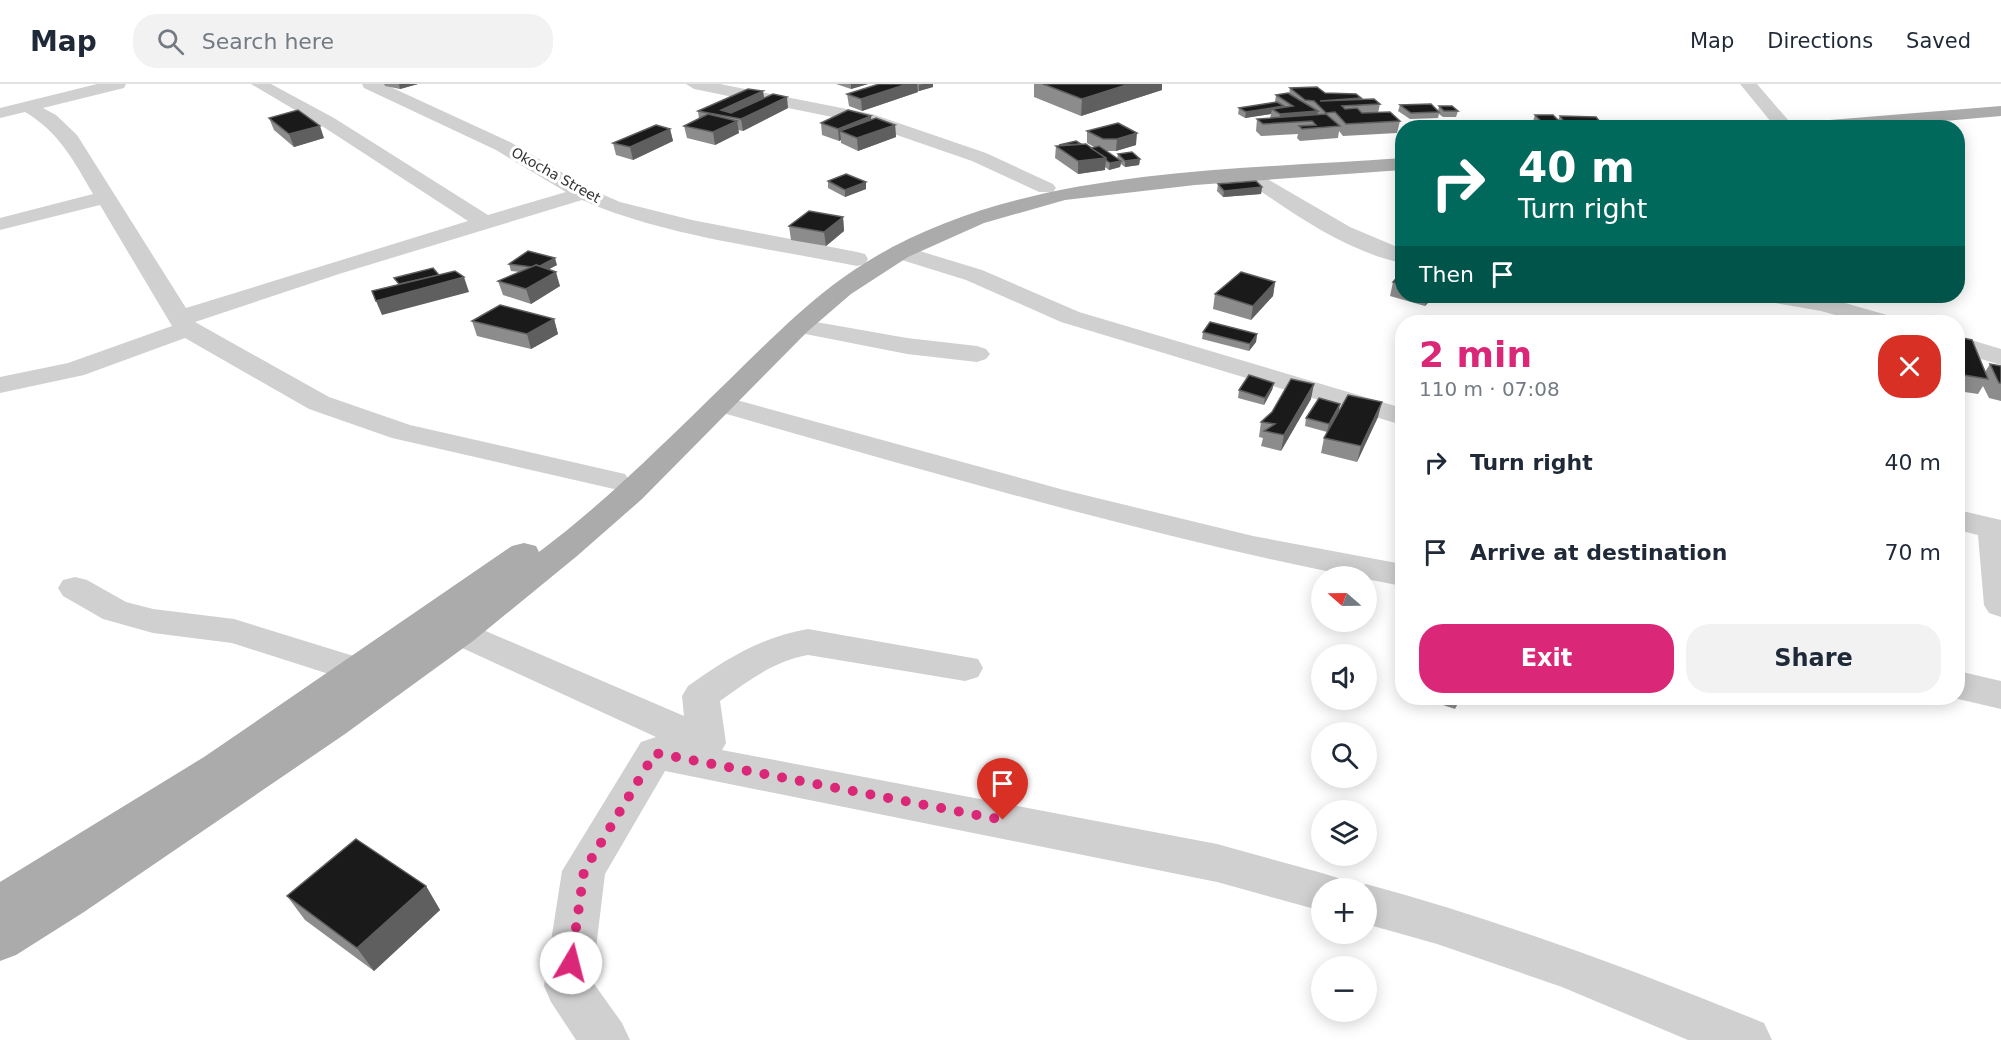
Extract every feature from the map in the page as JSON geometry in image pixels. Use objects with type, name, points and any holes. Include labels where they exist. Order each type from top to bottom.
[{"type":"main road","points":[[1891,120],[2001,111]]},
{"type":"main road","points":[[1965,124],[2001,121]]},
{"type":"main road","points":[[0,906],[218,768],[360,671],[520,557],[614,480],[775,319],[823,281],[886,241],[959,210],[1046,188],[1187,170],[1395,155]]},
{"type":"main road","points":[[0,940],[68,898],[331,724],[460,632],[565,549],[631,492],[799,326],[843,289],[900,252],[976,218],[1064,194],[1120,186],[1395,165]]},
{"type":"street","points":[[0,113],[118,84]]},
{"type":"street","points":[[259,84],[328,122],[484,222]]},
{"type":"street","name":"Okocha Street","points":[[370,84],[503,146],[583,193],[637,214],[857,259]]},
{"type":"street","points":[[694,84],[866,118],[918,134],[979,157],[1046,188]]},
{"type":"street","points":[[1748,84],[1779,120]]},
{"type":"street","points":[[817,107],[850,97]]},
{"type":"street","points":[[27,106],[50,119],[70,139],[184,323],[319,403],[402,432],[614,480]]},
{"type":"street","points":[[1250,175],[1294,205],[1342,233],[1395,254]]},
{"type":"street","points":[[0,385],[75,369],[184,323],[484,222],[583,193]]},
{"type":"street","points":[[0,224],[105,196]]},
{"type":"street","points":[[900,252],[974,275],[1070,317],[1395,415]]},
{"type":"street","points":[[1818,303],[1861,315]]},
{"type":"street","points":[[799,326],[907,346],[977,354]]},
{"type":"street","points":[[1965,346],[2001,357]]},
{"type":"street","points":[[722,404],[1058,498],[1252,546],[1395,574]]},
{"type":"street","points":[[1965,522],[1997,529],[2001,605]]},
{"type":"street","points":[[75,588],[115,611],[153,621],[234,631],[360,671]]},
{"type":"street","points":[[460,632],[706,743]]},
{"type":"street","points":[[706,743],[701,696],[761,654],[788,644],[808,642],[965,668]]},
{"type":"street","points":[[1965,687],[2001,695]]},
{"type":"street","points":[[605,1040],[568,986],[584,871],[655,753],[706,743]]},
{"type":"street","points":[[655,753],[1217,862],[1311,889]]},
{"type":"street","points":[[1377,907],[1437,924],[1569,968],[1747,1040]]},
{"type":"building","points":[[879,84],[907,84],[861,99],[847,94]]},
{"type":"building","points":[[1043,84],[1129,84],[1082,99]]},
{"type":"building","points":[[1317,87],[1325,93],[1356,94],[1361,98],[1320,101],[1374,99],[1380,104],[1342,106],[1345,109],[1357,108],[1362,113],[1390,112],[1399,120],[1346,124],[1335,112],[1326,113],[1314,101],[1305,100],[1290,88]]},
{"type":"building","points":[[748,89],[763,91],[721,110],[731,113],[773,94],[787,97],[741,119],[698,111]]},
{"type":"building","points":[[1288,93],[1318,111],[1280,114],[1272,109],[1293,106],[1276,95]]},
{"type":"building","points":[[1277,102],[1284,106],[1246,112],[1239,108]]},
{"type":"building","points":[[1431,104],[1439,112],[1411,113],[1400,105]]},
{"type":"building","points":[[1439,106],[1452,106],[1458,111],[1444,111]]},
{"type":"building","points":[[298,110],[320,126],[289,134],[269,118]]},
{"type":"building","points":[[848,110],[871,116],[838,129],[821,123]]},
{"type":"building","points":[[708,114],[737,121],[713,132],[684,126]]},
{"type":"building","points":[[1326,114],[1340,126],[1302,129],[1299,126],[1316,125],[1312,121],[1263,124],[1257,119]]},
{"type":"building","points":[[1535,115],[1553,115],[1558,120],[1540,120]]},
{"type":"building","points":[[1560,116],[1596,117],[1598,120],[1563,120]]},
{"type":"building","points":[[876,118],[895,125],[857,138],[840,131]]},
{"type":"building","points":[[1118,123],[1137,133],[1117,139],[1103,139],[1087,131]]},
{"type":"building","points":[[656,125],[670,129],[630,147],[613,143]]},
{"type":"building","points":[[1076,141],[1081,144],[1059,145]]},
{"type":"building","points":[[1086,144],[1106,158],[1078,161],[1056,146]]},
{"type":"building","points":[[1099,146],[1121,161],[1110,163],[1091,148]]},
{"type":"building","points":[[1132,152],[1140,159],[1125,161],[1118,154]]},
{"type":"building","points":[[846,174],[866,182],[845,190],[828,181]]},
{"type":"building","points":[[1256,181],[1262,187],[1224,191],[1218,184]]},
{"type":"building","points":[[809,211],[843,217],[824,232],[789,226]]},
{"type":"building","points":[[528,251],[555,258],[540,266],[509,264]]},
{"type":"building","points":[[536,265],[556,272],[526,289],[498,281]]},
{"type":"building","points":[[433,268],[439,275],[399,284],[394,278]]},
{"type":"building","points":[[455,271],[464,277],[376,301],[372,291]]},
{"type":"building","points":[[1241,272],[1275,282],[1253,306],[1215,294]]},
{"type":"building","points":[[500,305],[554,319],[527,334],[472,321]]},
{"type":"building","points":[[1210,322],[1257,334],[1250,344],[1203,332]]},
{"type":"building","points":[[1965,338],[1972,340],[1988,379],[1965,375]]},
{"type":"building","points":[[1990,364],[2001,366],[2001,383],[1999,383]]},
{"type":"building","points":[[1249,375],[1274,383],[1265,398],[1239,390]]},
{"type":"building","points":[[1291,379],[1314,384],[1284,435],[1264,431],[1275,424],[1261,422],[1272,412]]},
{"type":"building","points":[[1348,395],[1382,402],[1361,446],[1324,438]]},
{"type":"building","points":[[1319,398],[1340,404],[1329,424],[1306,418]]},
{"type":"building","points":[[356,839],[426,886],[357,948],[287,896]]},
{"type":"route","points":[[571,963],[584,871],[655,753],[1003,820]]}]
